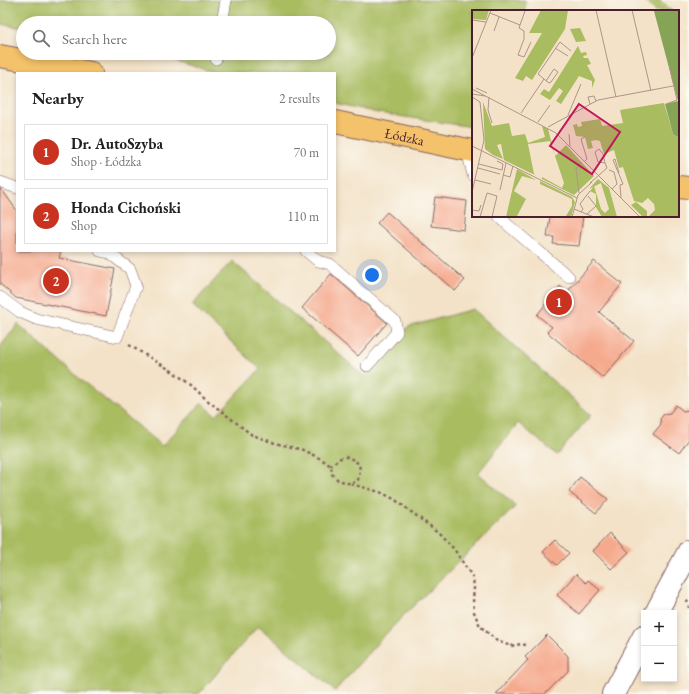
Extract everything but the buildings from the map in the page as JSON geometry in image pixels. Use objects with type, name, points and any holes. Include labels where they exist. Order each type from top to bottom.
[{"type":"main road","points":[[0,56],[16,59]]},
{"type":"main road","points":[[21,60],[86,72]]},
{"type":"main road","name":"Łódzka","points":[[336,122],[470,151]]},
{"type":"main road","points":[[679,187],[689,188]]},
{"type":"street","points":[[658,610],[689,550]]},
{"type":"street","points":[[613,694],[641,642]]},
{"type":"lane","points":[[223,16],[226,0]]},
{"type":"lane","points":[[470,151],[472,167]]},
{"type":"lane","points":[[0,182],[16,188]]},
{"type":"lane","points":[[500,217],[569,277]]},
{"type":"lane","points":[[0,297],[20,312],[36,319],[117,337],[136,286],[130,269],[109,253],[104,252]]},
{"type":"lane","points":[[307,252],[318,261],[330,264],[395,320],[397,332],[367,366]]},
{"type":"path","points":[[117,337],[172,371],[252,435],[303,450],[321,459],[331,466],[332,474],[338,480],[380,492],[394,500],[438,532],[454,549],[473,578],[474,612],[480,626],[497,642],[511,646],[521,644],[526,645]]},
{"type":"path","points":[[331,466],[339,458],[343,457],[352,459],[359,464],[360,470],[358,480],[351,484]]},
{"type":"green space","points":[[0,0],[525,0],[525,10],[472,10],[472,127],[378,113],[336,103],[336,72],[213,72],[173,60],[336,60],[336,16],[16,16],[16,27],[0,24]]},
{"type":"green space","points":[[643,0],[659,0],[671,10],[655,10]]},
{"type":"green space","points":[[232,261],[364,376],[408,327],[473,309],[591,415],[557,455],[518,423],[478,473],[516,506],[405,614],[335,691],[258,626],[199,694],[0,694],[0,347],[18,324],[79,378],[162,446],[202,403],[216,416],[260,369],[192,305]]},
{"type":"place","name":"Honda Cichoński","points":[[56,281]]},
{"type":"place","name":"Dr. AutoSzyba","points":[[559,302]]}]
